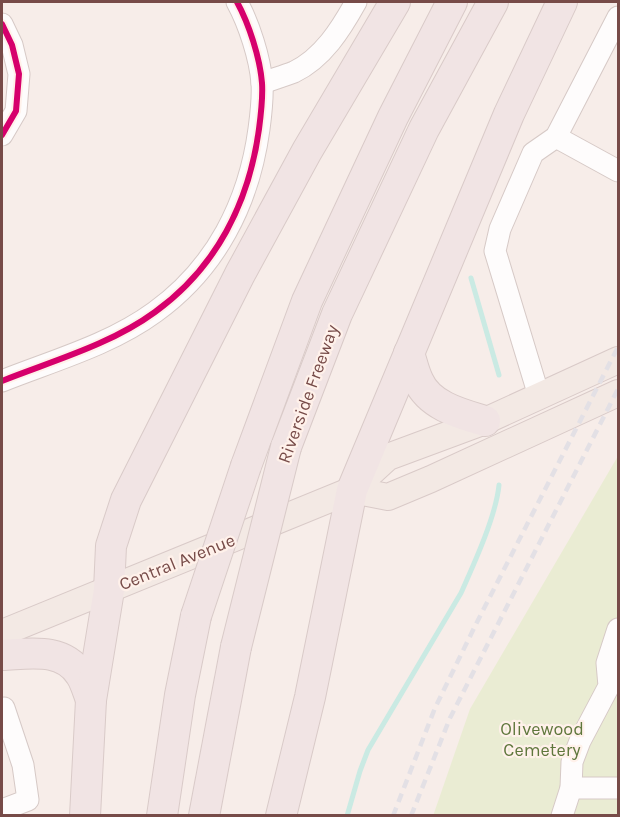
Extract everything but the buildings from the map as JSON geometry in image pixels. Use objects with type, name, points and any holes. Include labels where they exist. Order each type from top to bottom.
[{"type":"highway","points":[[85,816],[91,700],[109,590],[111,546],[126,500],[307,150],[395,2]]},
{"type":"highway","name":"Riverside Freeway","points":[[162,816],[180,695],[196,616],[246,466],[307,301],[393,117],[452,2]]},
{"type":"highway","name":"Riverside Freeway","points":[[204,816],[236,647],[286,447],[337,314],[424,129],[494,2]]},
{"type":"highway","points":[[281,816],[310,698],[352,490],[509,114],[562,2]]},
{"type":"highway","points":[[409,353],[418,382],[429,394],[452,411],[485,421]]},
{"type":"highway","points":[[2,655],[59,656],[81,675],[91,700]]},
{"type":"main road","name":"Central Avenue","points":[[2,633],[352,490],[388,457],[485,421],[618,360]]},
{"type":"main road","points":[[352,490],[388,496],[431,480],[618,393]]},
{"type":"street","points":[[2,381],[129,328],[154,312],[189,284],[208,262],[233,219],[245,192],[253,168],[261,116],[262,83],[253,42],[237,2]]},
{"type":"street","points":[[262,83],[295,71],[312,60],[330,42],[356,2]]},
{"type":"street","points":[[539,396],[495,251],[500,228],[533,153],[556,137],[618,16]]},
{"type":"street","points":[[2,24],[12,45],[19,74],[16,111],[2,135]]},
{"type":"street","points":[[556,137],[618,171]]},
{"type":"street","points":[[562,816],[571,788],[572,762],[580,741],[614,683],[607,663],[618,629]]},
{"type":"street","points":[[2,810],[29,808],[23,765],[4,708]]},
{"type":"street","points":[[571,788],[618,788]]},
{"type":"green space","name":"Olivewood Cemetery","points":[[618,456],[618,815],[433,816],[470,709]]},
{"type":"waterway","points":[[471,278],[499,375]]},
{"type":"waterway","points":[[347,816],[368,750],[461,593],[489,525],[499,485]]},
{"type":"railway","points":[[393,816],[435,708],[618,347]]},
{"type":"railway","points":[[411,816],[450,718],[618,389]]},
{"type":"cycle path","points":[[2,381],[100,343],[138,324],[177,295],[196,275],[226,232],[247,183],[259,129],[262,100],[261,73],[256,52],[246,20],[237,2]]},
{"type":"cycle path","points":[[2,24],[12,45],[19,74],[16,111],[2,135]]}]
